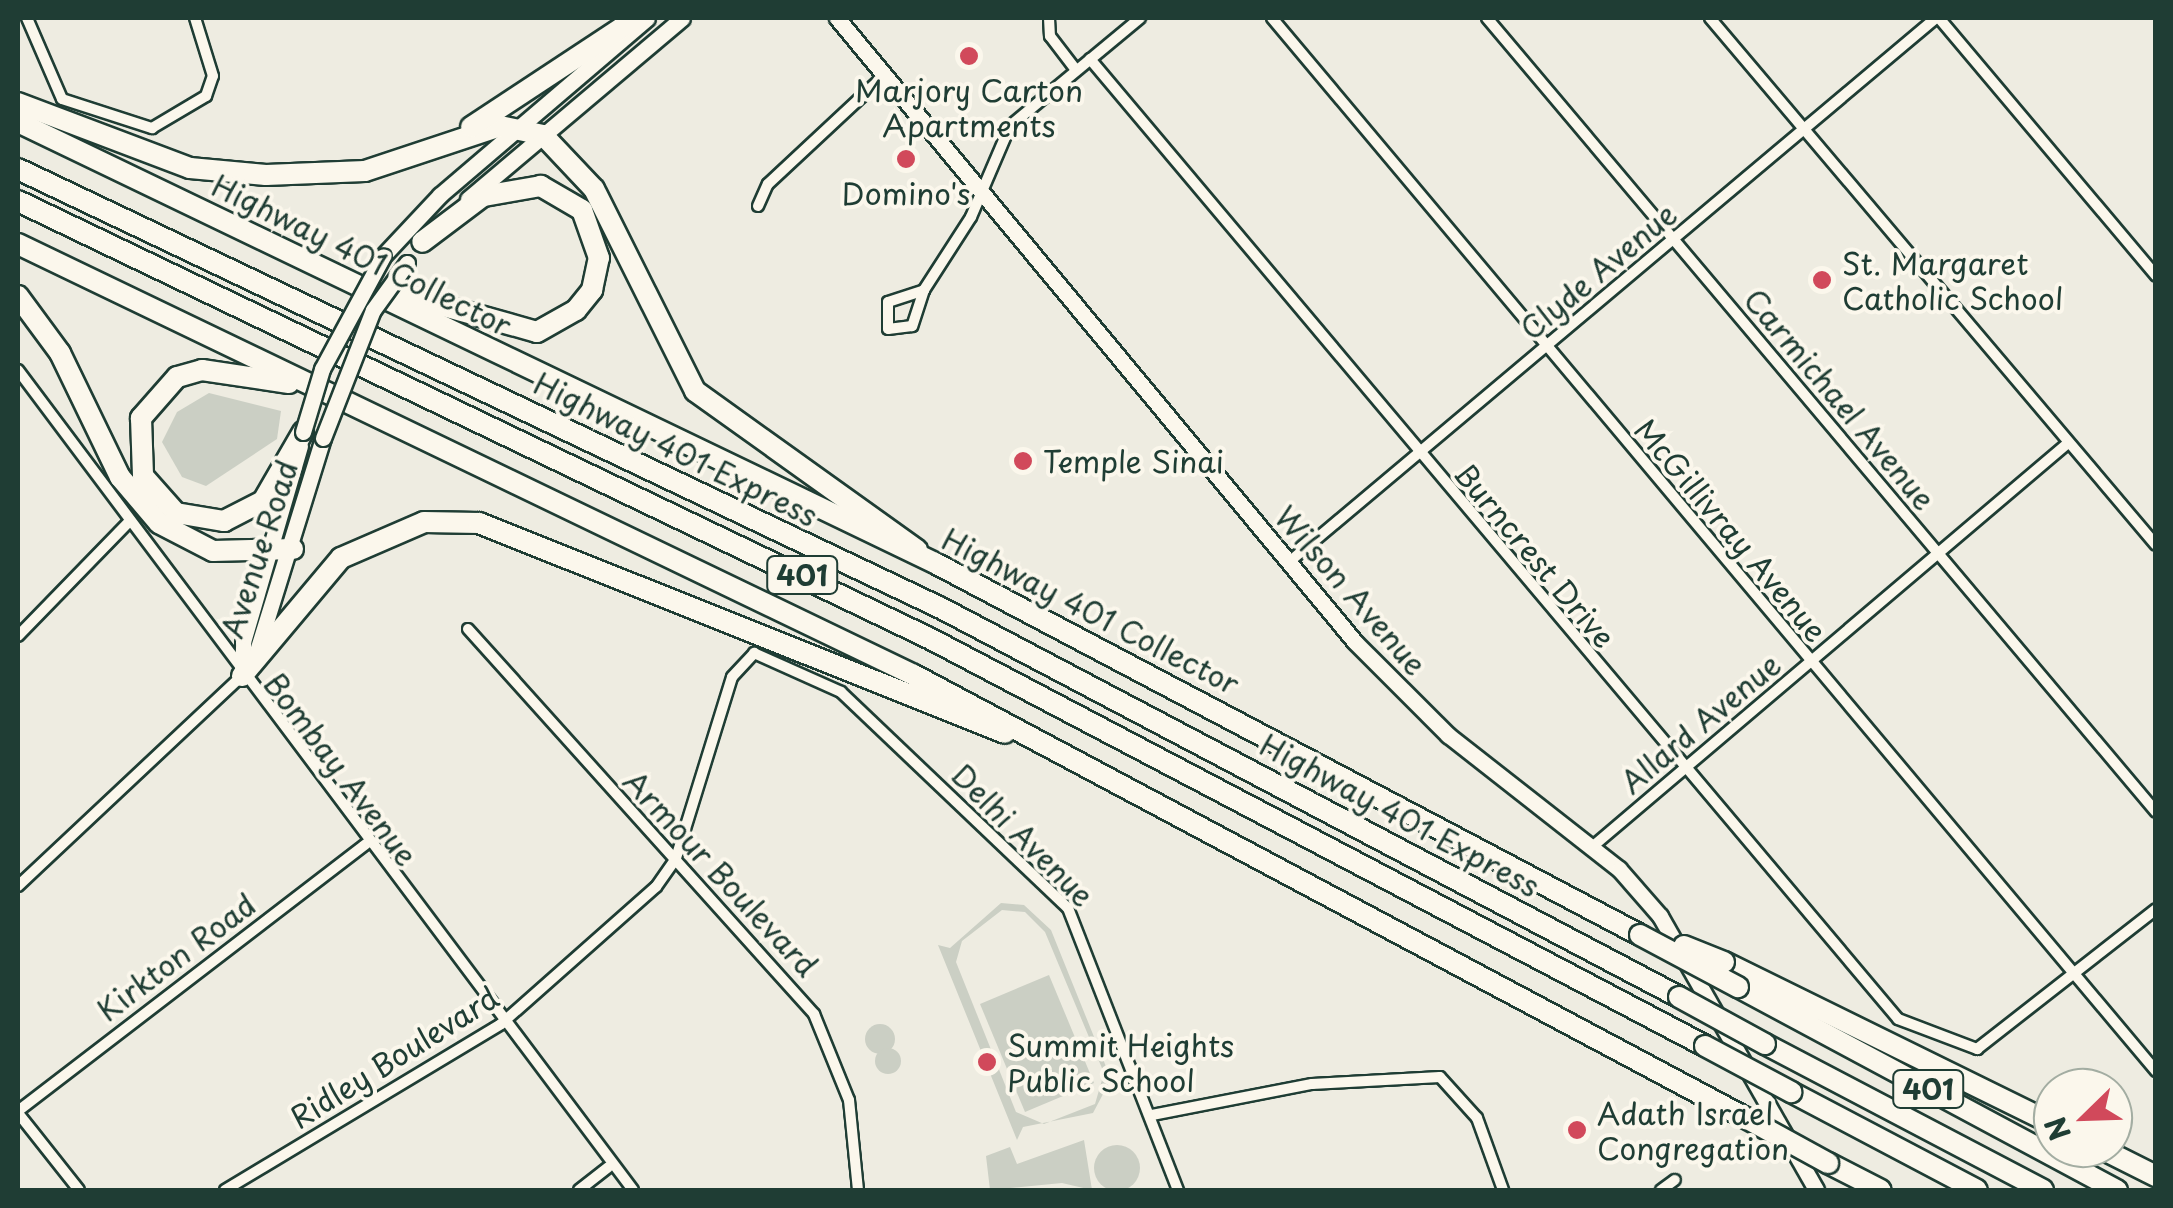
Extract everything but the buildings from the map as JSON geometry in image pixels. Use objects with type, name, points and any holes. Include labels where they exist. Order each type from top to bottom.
[{"type":"highway","points":[[447,143],[636,18]]},
{"type":"highway","points":[[18,102],[190,168],[324,176],[518,126],[542,135],[594,189],[696,391],[896,527],[925,559]]},
{"type":"highway","name":"Highway 401 Collector","points":[[18,122],[925,559],[1635,929],[2117,1190]]},
{"type":"highway","name":"Highway 401 Express","points":[[18,168],[940,608],[2043,1190]]},
{"type":"highway","points":[[369,290],[537,332],[576,310],[599,258],[582,210],[541,186],[482,196],[422,242]]},
{"type":"highway","name":"Highway 401 Express","points":[[18,201],[913,630],[1977,1190]]},
{"type":"highway","name":"401","points":[[18,244],[1052,748],[1882,1190]]},
{"type":"highway","points":[[18,296],[60,352],[144,510],[213,551],[282,552]]},
{"type":"highway","points":[[313,435],[263,501],[224,522],[196,520],[160,501],[136,449],[158,392],[202,370],[272,378],[346,401]]},
{"type":"highway","points":[[242,676],[341,558],[424,522],[479,523],[1052,748]]},
{"type":"highway","points":[[1635,929],[1724,962],[2033,1114]]},
{"type":"highway","points":[[2133,1164],[2156,1176]]},
{"type":"main road","name":"Avenue Road","points":[[242,676],[243,642],[282,552],[313,435],[322,369],[383,256],[518,126],[646,18]]},
{"type":"main road","name":"Avenue Road","points":[[313,435],[374,310],[422,242],[682,18]]},
{"type":"main road","name":"Wilson Avenue","points":[[837,18],[978,192],[1400,691],[1592,847],[1660,916],[1816,1190]]},
{"type":"street","points":[[27,18],[62,99],[152,128],[206,96],[213,76],[196,18]]},
{"type":"street","points":[[1049,18],[1050,36],[1076,70]]},
{"type":"street","points":[[924,290],[888,302],[888,329],[912,326],[924,290],[1010,126],[1140,18]]},
{"type":"street","name":"McGillivray Avenue","points":[[1272,18],[1545,348],[2156,1071]]},
{"type":"street","name":"Carmichael Avenue","points":[[1487,18],[2156,812]]},
{"type":"street","points":[[1710,18],[2156,545]]},
{"type":"street","points":[[1938,18],[2156,276]]},
{"type":"street","name":"Clyde Avenue","points":[[1289,562],[1938,18]]},
{"type":"street","name":"Burncrest Drive","points":[[1090,59],[1682,770],[1898,1020],[1968,1051],[2075,975]]},
{"type":"street","points":[[758,206],[768,184],[884,76]]},
{"type":"street","name":"Bombay Avenue","points":[[18,370],[608,1167],[634,1190]]},
{"type":"street","name":"Allard Avenue","points":[[1592,847],[2068,443]]},
{"type":"street","points":[[18,636],[130,521]]},
{"type":"street","name":"Armour Boulevard","points":[[468,629],[814,1014],[849,1100],[858,1190]]},
{"type":"street","name":"Ridley Boulevard","points":[[225,1190],[501,1024],[656,887],[676,858],[732,677],[754,653]]},
{"type":"street","name":"Delhi Avenue","points":[[754,653],[841,692],[1068,908],[1152,1115],[1178,1190]]},
{"type":"street","points":[[18,886],[242,676]]},
{"type":"street","name":"Kirkton Road","points":[[18,1112],[366,844]]},
{"type":"street","points":[[2075,975],[2156,909]]},
{"type":"street","points":[[1152,1115],[1312,1084],[1440,1077],[1477,1118],[1503,1190]]},
{"type":"street","points":[[18,1112],[80,1190]]},
{"type":"street","points":[[578,1190],[608,1167]]},
{"type":"street","points":[[1661,1190],[1675,1180]]},
{"type":"shaded area","points":[[209,393],[281,411],[277,439],[206,486],[182,477],[162,442],[177,412]]},
{"type":"shaded area","points":[[1001,903],[1024,905],[1051,930],[1111,1079],[1093,1113],[1050,1122],[1095,1104],[1104,1073],[1045,932],[1025,912],[1002,910],[962,941],[956,962],[1016,1112],[1042,1123],[1023,1127],[1017,1140],[938,945],[950,948]]},
{"type":"shaded area","points":[[1049,975],[1094,1083],[1025,1112],[980,1004]]},
{"type":"shaded area","points":[[880,1024],[891,1028],[895,1039],[891,1050],[880,1054],[869,1050],[865,1039],[869,1028]]},
{"type":"shaded area","points":[[888,1048],[897,1052],[901,1061],[897,1070],[888,1074],[879,1070],[875,1061],[879,1052]]},
{"type":"shaded area","points":[[1084,1140],[1092,1190],[1062,1183],[990,1190],[986,1156],[1010,1147],[1017,1164]]},
{"type":"shaded area","points":[[1117,1145],[1133,1152],[1140,1168],[1133,1184],[1117,1191],[1101,1184],[1094,1168],[1101,1152]]},
{"type":"place","name":"Marjory Carton Apartments","points":[[969,56]]},
{"type":"place","name":"Domino's","points":[[906,159]]},
{"type":"place","name":"St. Margaret Catholic School","points":[[1822,280]]},
{"type":"place","name":"Temple Sinai","points":[[1023,461]]},
{"type":"place","name":"Summit Heights Public School","points":[[987,1062]]},
{"type":"place","name":"Adath Israel Congregation","points":[[1577,1130]]}]
